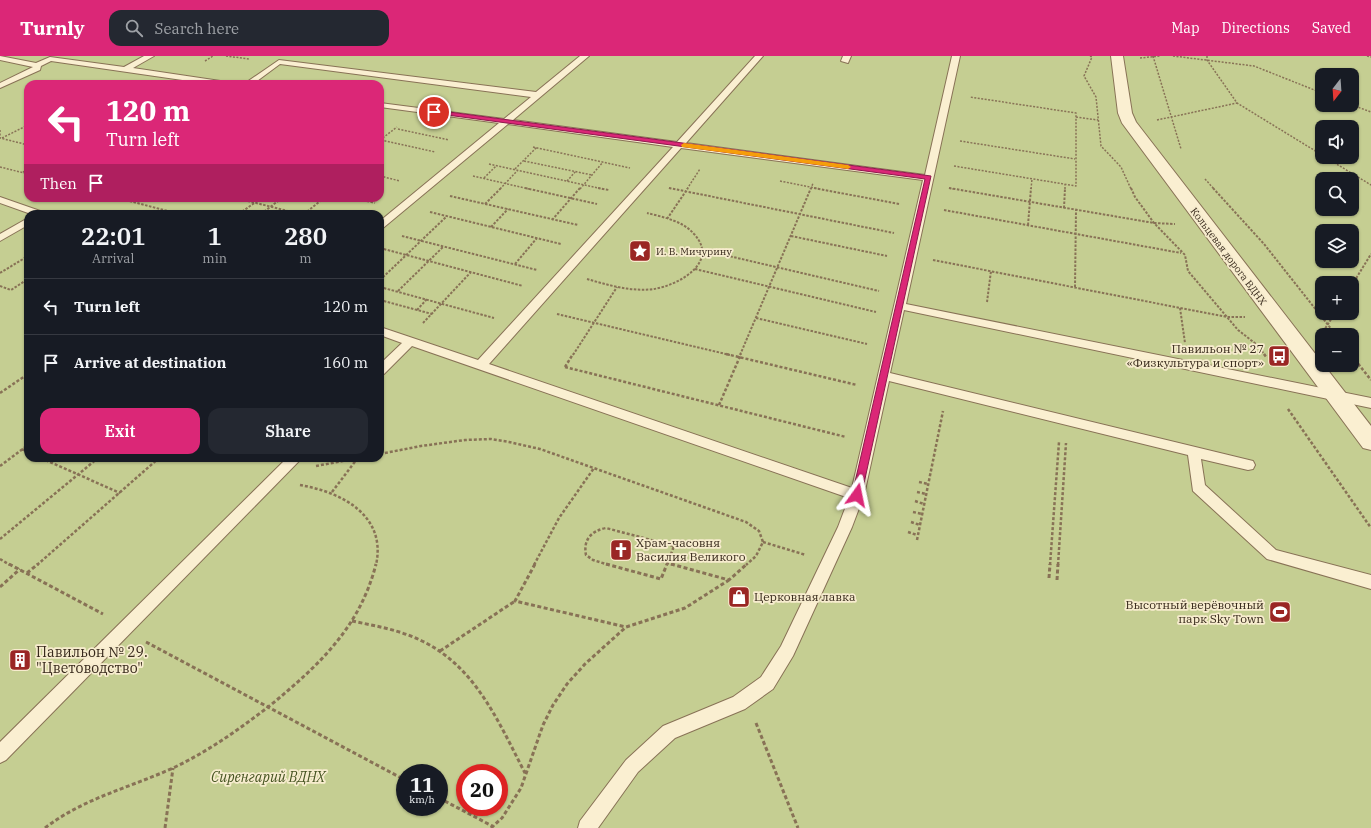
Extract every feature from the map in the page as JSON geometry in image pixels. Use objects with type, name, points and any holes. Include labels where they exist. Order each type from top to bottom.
[{"type":"street","name":"Кольцевая дорога ВДНХ","points":[[1117,56],[1125,113],[1129,123],[1371,442]]},
{"type":"lane","points":[[124,70],[150,56]]},
{"type":"lane","points":[[254,80],[289,56]]},
{"type":"lane","points":[[384,223],[585,56]]},
{"type":"lane","points":[[481,365],[759,56]]},
{"type":"lane","points":[[587,828],[632,766],[669,732],[746,698],[767,683],[782,661],[845,527],[857,495],[956,57],[947,56]]},
{"type":"lane","points":[[0,86],[37,68],[37,65],[51,57],[124,70],[198,80]]},
{"type":"lane","points":[[0,58],[37,65]]},
{"type":"lane","points":[[279,62],[538,95]]},
{"type":"lane","points":[[384,106],[819,163],[928,181]]},
{"type":"lane","points":[[0,200],[29,210]]},
{"type":"lane","points":[[0,238],[24,224]]},
{"type":"lane","points":[[900,306],[1371,403]]},
{"type":"lane","points":[[384,332],[857,495]]},
{"type":"lane","points":[[384,368],[409,341]]},
{"type":"lane","points":[[884,376],[1248,465]]},
{"type":"lane","points":[[1194,452],[1198,488],[1272,554],[1371,582]]},
{"type":"lane","points":[[0,754],[291,462]]},
{"type":"path","points":[[205,61],[213,56]]},
{"type":"path","points":[[227,56],[249,59],[253,56]]},
{"type":"path","points":[[1090,56],[1092,58],[1084,76],[1096,97],[1101,146],[1121,167],[1135,197],[1154,223],[1186,255],[1188,271],[1238,330],[1256,344],[1280,374],[1284,385]]},
{"type":"path","points":[[1153,56],[1182,154]]},
{"type":"path","points":[[1139,58],[1160,56]]},
{"type":"path","points":[[1173,56],[1254,66],[1315,90]]},
{"type":"path","points":[[1206,56],[1207,60],[1237,103],[1315,151]]},
{"type":"path","points":[[1367,56],[1371,57]]},
{"type":"path","points":[[932,162],[1076,186],[1076,113],[947,94]]},
{"type":"path","points":[[1150,121],[1237,103]]},
{"type":"path","points":[[1359,108],[1371,112]]},
{"type":"path","points":[[1076,117],[1098,120]]},
{"type":"path","points":[[1,139],[24,126]]},
{"type":"path","points":[[388,127],[477,146]]},
{"type":"path","points":[[515,170],[555,128]]},
{"type":"path","points":[[0,130],[1,139]]},
{"type":"path","points":[[938,137],[1075,159]]},
{"type":"path","points":[[1,139],[24,143]]},
{"type":"path","points":[[384,141],[634,196]]},
{"type":"path","points":[[530,147],[654,173]]},
{"type":"path","points":[[667,219],[711,149]]},
{"type":"path","points":[[524,161],[592,175]]},
{"type":"path","points":[[552,220],[604,162]]},
{"type":"path","points":[[719,406],[801,214],[819,163]]},
{"type":"path","points":[[1336,164],[1371,185]]},
{"type":"path","points":[[483,178],[496,165]]},
{"type":"path","points":[[0,167],[23,172]]},
{"type":"path","points":[[448,170],[622,208],[678,222],[693,232],[701,242],[701,260],[695,269],[680,281],[661,288],[640,290],[617,287],[581,277]]},
{"type":"path","points":[[485,204],[518,170]]},
{"type":"path","points":[[567,181],[576,172]]},
{"type":"path","points":[[1200,174],[1264,244],[1330,328]]},
{"type":"path","points":[[1028,225],[1032,178]]},
{"type":"path","points":[[780,181],[1183,253]]},
{"type":"path","points":[[928,181],[1064,208],[1154,223],[1176,224]]},
{"type":"path","points":[[645,182],[915,238]]},
{"type":"path","points":[[1064,208],[1065,184]]},
{"type":"path","points":[[424,190],[602,231]]},
{"type":"path","points":[[133,202],[164,210]]},
{"type":"path","points":[[251,202],[286,210]]},
{"type":"path","points":[[266,210],[276,202]]},
{"type":"path","points":[[309,210],[319,202]]},
{"type":"path","points":[[244,210],[255,203]]},
{"type":"path","points":[[404,206],[585,250]]},
{"type":"path","points":[[491,227],[508,209]]},
{"type":"path","points":[[1075,287],[1076,210]]},
{"type":"path","points":[[384,276],[446,216]]},
{"type":"path","points":[[400,235],[561,277]]},
{"type":"path","points":[[791,236],[991,271],[1228,317],[1251,317]]},
{"type":"path","points":[[515,264],[538,238]]},
{"type":"path","points":[[398,291],[443,246]]},
{"type":"path","points":[[384,249],[547,292]]},
{"type":"path","points":[[702,250],[778,268],[900,306]]},
{"type":"path","points":[[1358,276],[1371,254]]},
{"type":"path","points":[[0,273],[24,258]]},
{"type":"path","points":[[695,269],[770,287],[900,306]]},
{"type":"path","points":[[984,323],[991,271]]},
{"type":"path","points":[[409,341],[471,272]]},
{"type":"path","points":[[0,286],[11,290],[24,282]]},
{"type":"path","points":[[549,389],[617,287]]},
{"type":"path","points":[[384,288],[518,325]]},
{"type":"path","points":[[417,310],[427,300]]},
{"type":"path","points":[[384,301],[432,314]]},
{"type":"path","points":[[533,307],[594,323],[881,390]]},
{"type":"path","points":[[1180,308],[1188,365]]},
{"type":"path","points":[[756,318],[890,349]]},
{"type":"path","points":[[1325,328],[1330,320]]},
{"type":"path","points":[[1359,365],[1371,380]]},
{"type":"path","points":[[565,367],[869,443]]},
{"type":"path","points":[[0,394],[24,377]]},
{"type":"path","points":[[1268,382],[1371,528]]},
{"type":"path","points":[[916,540],[947,391]]},
{"type":"path","points":[[1049,578],[1064,420]]},
{"type":"path","points":[[1057,580],[1064,420]]},
{"type":"path","points":[[384,453],[467,440],[490,439],[540,449],[746,522],[759,531],[763,542],[756,556],[729,580],[709,594],[685,608],[626,627],[584,664],[553,704],[542,725],[514,802],[493,828],[448,803]]},
{"type":"path","points":[[0,466],[22,449]]},
{"type":"path","points":[[50,462],[120,493]]},
{"type":"path","points":[[0,540],[93,462]]},
{"type":"path","points":[[27,574],[155,462]]},
{"type":"path","points":[[277,477],[341,462]]},
{"type":"path","points":[[332,492],[355,462]]},
{"type":"path","points":[[440,651],[515,601],[559,518],[594,468]]},
{"type":"path","points":[[45,828],[75,807],[96,797],[173,768],[202,753],[267,707],[323,658],[337,643],[352,621],[371,582],[378,563],[376,534],[360,510],[346,499],[332,492],[277,477]]},
{"type":"path","points":[[919,482],[928,484]]},
{"type":"path","points":[[917,492],[926,494]]},
{"type":"path","points":[[915,501],[924,504]]},
{"type":"path","points":[[913,512],[922,514]]},
{"type":"path","points":[[911,522],[920,525]]},
{"type":"path","points":[[606,528],[674,546],[667,562],[661,579],[593,560],[586,556],[584,548],[586,539],[598,529],[606,528]]},
{"type":"path","points":[[908,532],[918,535]]},
{"type":"path","points":[[763,542],[828,563]]},
{"type":"path","points":[[647,557],[729,580]]},
{"type":"path","points":[[0,558],[267,707],[396,775]]},
{"type":"path","points":[[0,586],[20,569]]},
{"type":"path","points":[[515,601],[626,627]]},
{"type":"path","points":[[352,621],[405,634],[440,651],[460,667],[475,686],[525,773]]},
{"type":"path","points":[[746,698],[798,828]]},
{"type":"path","points":[[165,828],[173,768]]},
{"type":"green space","name":"Сиренгарий ВДНХ","points":[[0,56],[1371,56],[1371,828],[0,828]]},
{"type":"slow traffic","points":[[684,145],[848,167]]},
{"type":"place","name":"И. В. Мичурину","points":[[640,251]]},
{"type":"place","name":"Павильон № 27 «Физкультура и спорт»","points":[[1279,356]]},
{"type":"place","name":"Храм-часовня Василия Великого","points":[[621,550]]},
{"type":"place","name":"Церковная лавка","points":[[739,597]]},
{"type":"place","name":"Высотный верёвочный парк Sky Town","points":[[1280,612]]},
{"type":"place","name":"Павильон № 29. \"Цветоводство\"","points":[[20,660]]},
{"type":"route","points":[[434,112],[929,178],[857,495]]}]
